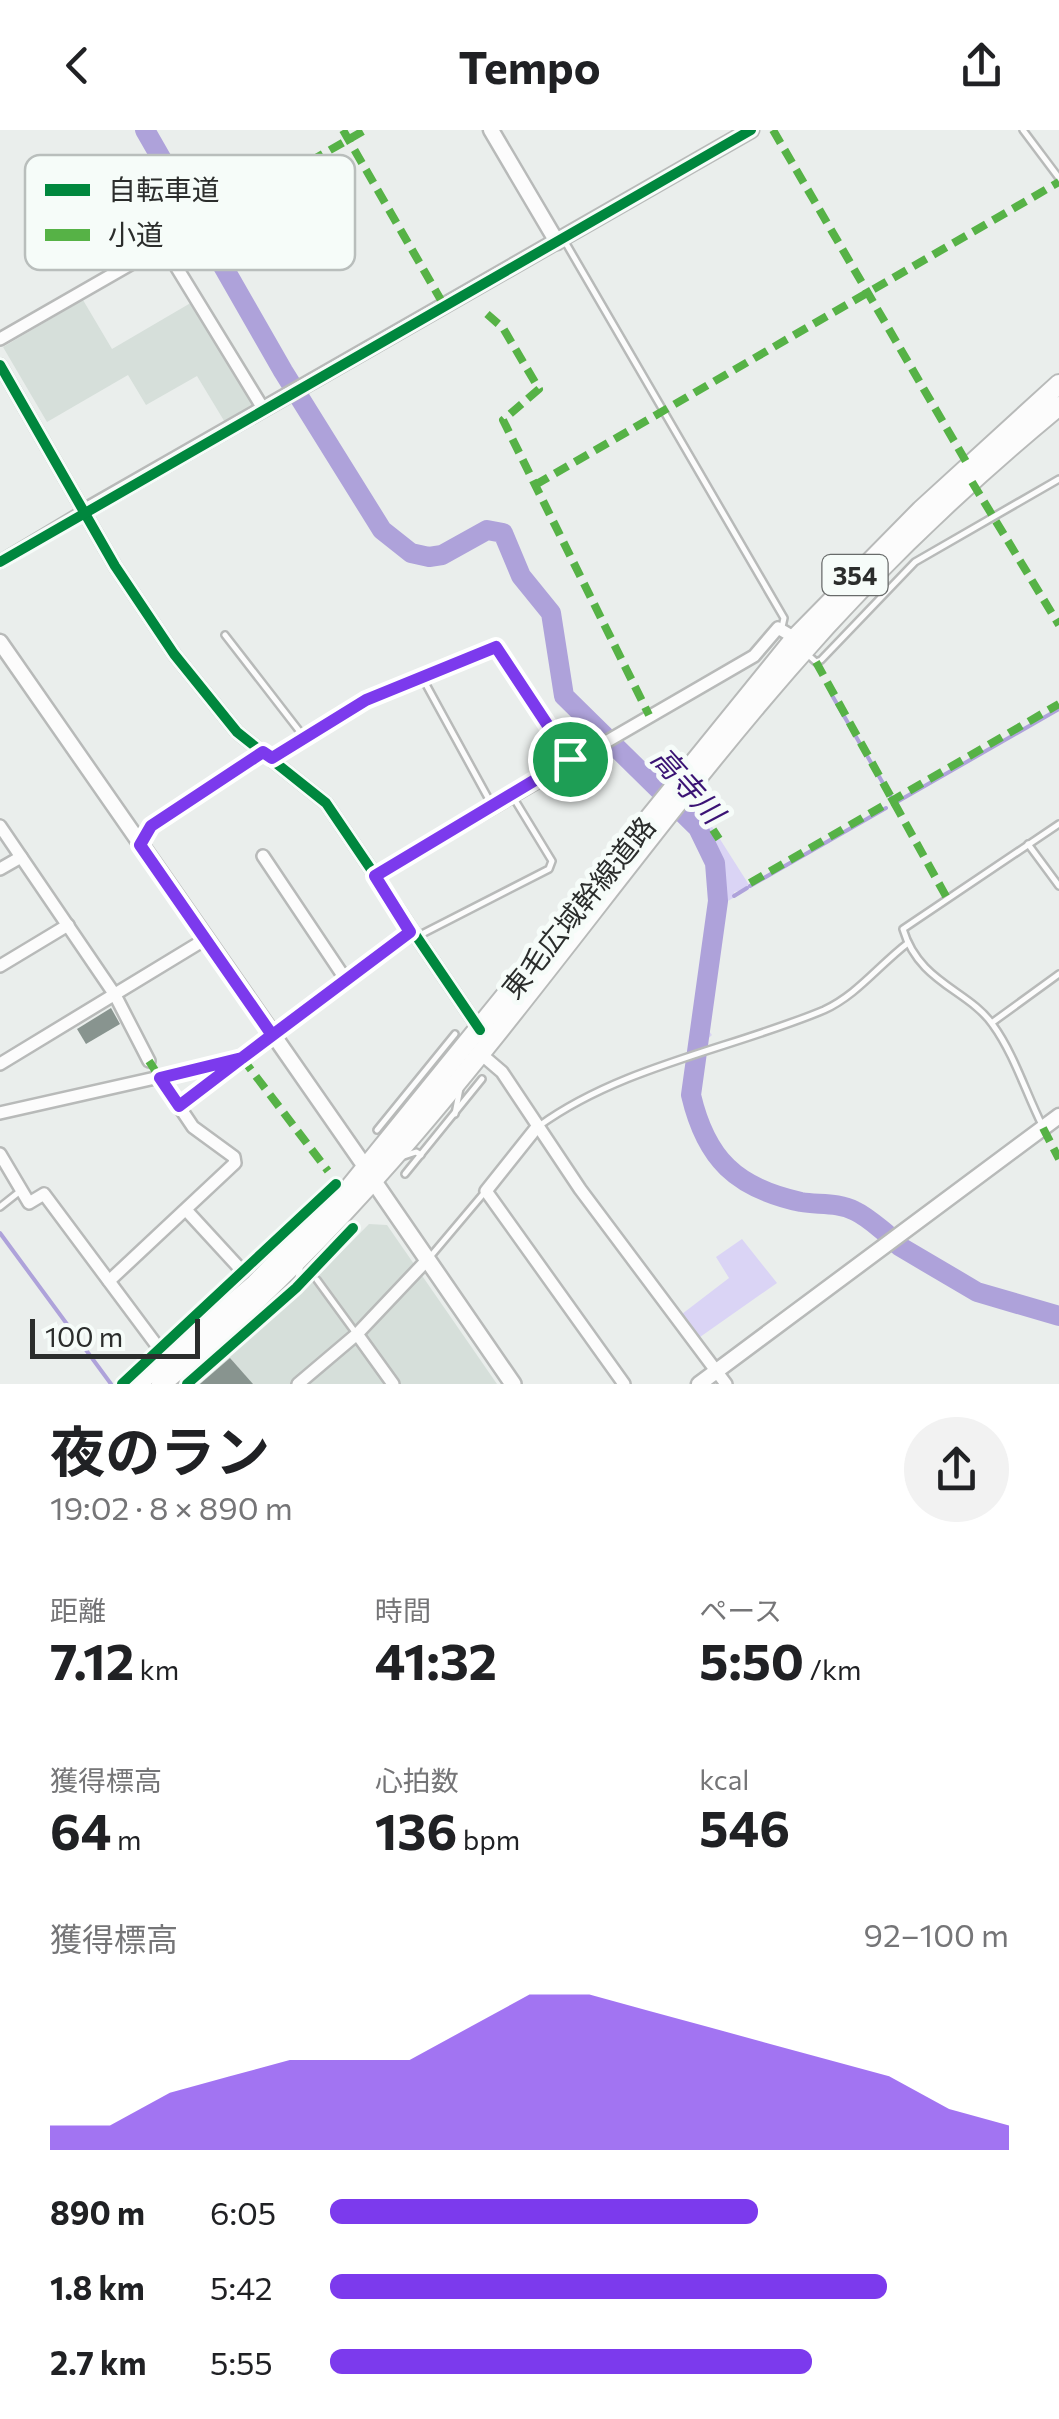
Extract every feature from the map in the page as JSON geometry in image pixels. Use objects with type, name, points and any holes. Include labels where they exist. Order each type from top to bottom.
[{"type":"highway","name":"東毛広域幹線道路","points":[[370,1175],[401,1166],[460,1080],[466,1046],[666,808],[794,639],[921,510],[1059,384]]},
{"type":"highway","name":"東毛広域幹線道路","points":[[794,639],[1059,406]]},
{"type":"highway","name":"東毛広域幹線道路","points":[[160,1384],[183,1376],[370,1175],[399,1130],[466,1046],[666,808]]},
{"type":"highway","name":"東毛広域幹線道路","points":[[128,1383],[185,1345],[298,1253]]},
{"type":"main road","points":[[370,1175],[513,1384]]},
{"type":"street","points":[[490,130],[560,240]]},
{"type":"street","points":[[0,562],[752,130]]},
{"type":"street","points":[[0,339],[120,270]]},
{"type":"street","points":[[179,270],[264,410]]},
{"type":"street","points":[[0,365],[144,613],[205,698],[237,732],[326,803],[480,1030]]},
{"type":"street","points":[[375,876],[570,759],[754,656],[794,639]]},
{"type":"street","points":[[0,642],[370,1175]]},
{"type":"street","points":[[140,845],[151,826],[366,700],[496,647]]},
{"type":"street","points":[[0,826],[114,995],[149,1061]]},
{"type":"street","points":[[0,870],[22,856]]},
{"type":"street","points":[[263,856],[346,980]]},
{"type":"street","points":[[0,966],[68,925]]},
{"type":"street","points":[[179,1106],[412,935]]},
{"type":"street","points":[[0,1064],[204,940]]},
{"type":"street","points":[[466,1046],[502,1072],[721,1378]]},
{"type":"street","points":[[0,1112],[242,1058]]},
{"type":"street","points":[[109,1281],[235,1162],[234,1157],[193,1128],[160,1078]]},
{"type":"street","points":[[699,1384],[721,1378],[1059,1116]]},
{"type":"street","points":[[537,1126],[486,1191],[624,1384]]},
{"type":"street","points":[[0,1154],[29,1203],[44,1194],[158,1347]]},
{"type":"street","points":[[186,1210],[244,1273]]},
{"type":"street","points":[[298,1384],[357,1334],[428,1260]]},
{"type":"street","points":[[357,1334],[393,1384]]},
{"type":"lane","points":[[1023,130],[1059,178]]},
{"type":"lane","points":[[560,240],[794,639],[816,662],[915,562],[1059,479]]},
{"type":"lane","points":[[224,634],[304,737]]},
{"type":"lane","points":[[496,647],[570,759]]},
{"type":"lane","points":[[421,676],[492,806]]},
{"type":"lane","points":[[412,935],[549,869],[552,861],[511,794]]},
{"type":"lane","points":[[1043,1128],[992,1023],[946,989],[908,943],[904,929],[1059,824]]},
{"type":"lane","points":[[1028,844],[1059,886]]},
{"type":"lane","points":[[537,1126],[586,1097],[690,1054],[825,1009],[854,993],[908,943]]},
{"type":"lane","points":[[992,1023],[1059,974]]},
{"type":"lane","points":[[434,1060],[466,1046]]},
{"type":"lane","points":[[378,1130],[434,1060],[466,1046]]},
{"type":"lane","points":[[455,1114],[460,1080]]},
{"type":"lane","points":[[401,1166],[421,1155],[482,1080]]},
{"type":"lane","points":[[399,1130],[396,1120],[402,1100]]},
{"type":"lane","points":[[401,1166],[416,1152],[421,1155]]},
{"type":"lane","points":[[128,1383],[158,1347],[272,1248],[336,1184]]},
{"type":"lane","points":[[0,1206],[22,1190]]},
{"type":"lane","points":[[428,1260],[486,1191]]},
{"type":"lane","points":[[183,1376],[218,1358],[296,1288],[353,1228]]},
{"type":"lane","points":[[272,1248],[298,1253],[296,1288]]},
{"type":"lane","points":[[317,1280],[357,1334]]},
{"type":"lane","points":[[213,1320],[223,1292]]},
{"type":"lane","points":[[158,1347],[185,1345]]},
{"type":"lane","points":[[183,1376],[218,1358]]},
{"type":"shaded area","points":[[83,300],[112,349],[194,301],[256,407],[226,424],[197,376],[146,405],[128,375],[47,422],[3,347]]},
{"type":"shaded area","points":[[697,803],[751,888],[734,892],[735,897],[726,902],[720,947],[722,892],[718,864],[708,837],[690,813]]},
{"type":"shaded area","points":[[718,962],[708,1030],[712,1035],[703,1043]]},
{"type":"shaded area","points":[[369,1224],[387,1225],[497,1384],[196,1384],[304,1290]]},
{"type":"shaded area","points":[[742,1239],[777,1283],[700,1337],[682,1314],[729,1278],[716,1257]]},
{"type":"building","points":[[111,1008],[120,1024],[86,1044],[77,1029]]},
{"type":"building","points":[[230,1358],[253,1384],[200,1384]]},
{"type":"waterway","name":"高寺川","points":[[145,130],[159,155]]},
{"type":"waterway","name":"高寺川","points":[[225,270],[382,530],[411,553],[429,557],[442,555],[487,530],[503,533],[521,576],[551,613],[564,696],[698,828],[715,863],[718,901],[691,1095],[705,1137],[715,1153],[727,1167],[758,1188],[801,1202],[848,1208],[887,1234]]},
{"type":"waterway","points":[[833,697],[891,797]]},
{"type":"waterway","points":[[895,803],[1059,709]]},
{"type":"waterway","points":[[750,886],[886,808]]},
{"type":"waterway","points":[[734,896],[747,888]]},
{"type":"waterway","points":[[0,1233],[111,1384]]},
{"type":"waterway","name":"高寺川","points":[[899,1246],[977,1292],[1059,1316]]},
{"type":"marked path","points":[[343,130],[445,307]]},
{"type":"marked path","points":[[321,155],[365,130]]},
{"type":"marked path","points":[[773,130],[968,465]]},
{"type":"marked path","points":[[535,485],[1059,182]]},
{"type":"marked path","points":[[487,314],[503,328],[539,389],[503,420],[649,715]]},
{"type":"marked path","points":[[972,482],[1059,625]]},
{"type":"marked path","points":[[816,662],[947,898]]},
{"type":"marked path","points":[[750,883],[1059,704]]},
{"type":"marked path","points":[[688,791],[719,839]]},
{"type":"marked path","points":[[242,1058],[328,1171]]},
{"type":"marked path","points":[[149,1061],[160,1078]]},
{"type":"marked path","points":[[1043,1128],[1059,1159]]},
{"type":"cycle path","points":[[0,562],[751,130]]},
{"type":"cycle path","points":[[0,365],[115,566],[174,654],[237,732],[326,803],[480,1030]]},
{"type":"cycle path","points":[[122,1384],[336,1184]]},
{"type":"cycle path","points":[[187,1384],[296,1288],[353,1228]]},
{"type":"route","points":[[570,759],[375,876],[410,932],[242,1058],[160,1078],[179,1106],[242,1058],[272,1035],[140,845],[151,826],[263,752],[272,758],[366,700],[488,648],[496,647],[570,759]]}]
